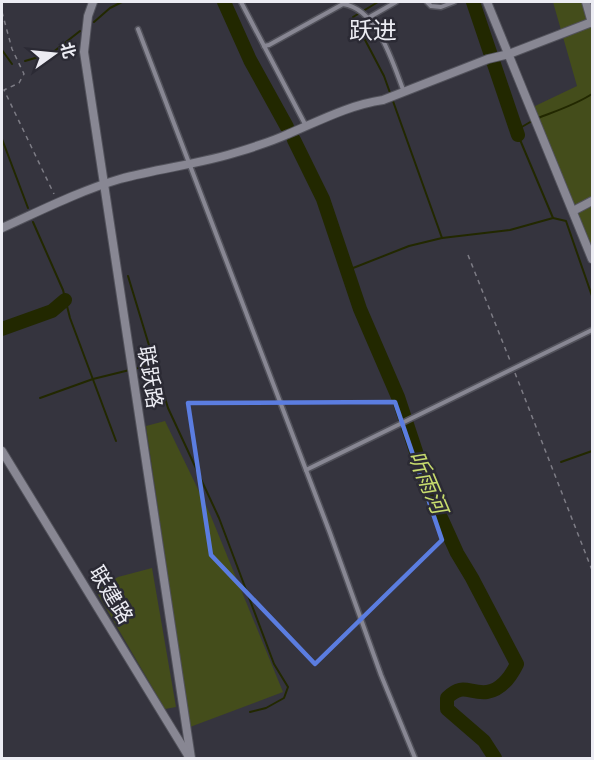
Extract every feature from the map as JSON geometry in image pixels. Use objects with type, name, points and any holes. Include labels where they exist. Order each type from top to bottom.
[{"type":"street","name":"联跃路","points":[[93,2],[88,16],[84,52],[190,759]]},
{"type":"street","points":[[487,2],[505,54],[531,108],[592,259]]},
{"type":"street","points":[[2,228],[103,184],[148,172],[190,165],[247,149],[364,102],[383,100],[592,22],[586,2]]},
{"type":"street","points":[[573,211],[592,201]]},
{"type":"street","name":"联建路","points":[[2,451],[190,759]]},
{"type":"lane","points":[[241,2],[306,126]]},
{"type":"lane","points":[[368,18],[396,2]]},
{"type":"lane","points":[[427,2],[431,6],[441,7],[454,2]]},
{"type":"lane","points":[[264,46],[343,4],[352,5],[368,18],[388,49],[404,92]]},
{"type":"lane","points":[[138,29],[306,470],[381,675],[415,759]]},
{"type":"lane","points":[[306,470],[592,330]]},
{"type":"path","points":[[2,12],[12,49],[24,74],[19,83],[4,90],[59,203]]},
{"type":"path","points":[[468,255],[592,570]]},
{"type":"highlighted area","points":[[395,402],[442,540],[315,664],[211,555],[188,403]]},
{"type":"green space","points":[[553,2],[592,2],[592,256],[533,107],[577,86]]},
{"type":"green space","points":[[165,421],[210,514],[283,692],[190,727],[146,426]]},
{"type":"green space","points":[[152,568],[176,707],[165,709],[96,591],[118,577]]},
{"type":"waterway","points":[[94,22],[110,8],[122,2]]},
{"type":"waterway","name":"听雨河","points":[[224,2],[250,60],[287,127]]},
{"type":"waterway","points":[[378,2],[353,17],[384,76],[442,238]]},
{"type":"waterway","points":[[473,2],[518,135]]},
{"type":"waterway","points":[[25,61],[52,53],[80,31]]},
{"type":"waterway","points":[[2,50],[12,64]]},
{"type":"waterway","points":[[538,118],[572,105],[592,94]]},
{"type":"waterway","points":[[348,270],[409,246],[442,238],[510,230],[553,218],[518,135],[520,128],[532,121]]},
{"type":"waterway","points":[[2,139],[28,208]]},
{"type":"waterway","name":"听雨河","points":[[294,140],[323,199],[360,309],[398,397],[429,491],[457,553],[517,664],[509,678],[492,691],[462,690],[447,698],[447,709],[484,741],[495,758]]},
{"type":"waterway","points":[[553,218],[566,221],[592,296]]},
{"type":"waterway","points":[[33,222],[63,290],[70,318],[116,441]]},
{"type":"waterway","points":[[128,276],[168,408],[219,518],[274,664],[288,687],[284,698],[266,708],[250,712]]},
{"type":"waterway","points":[[2,329],[52,311],[65,300]]},
{"type":"waterway","points":[[40,398],[93,379],[154,364]]},
{"type":"waterway","points":[[561,462],[592,451]]},
{"type":"district","name":"跃进","points":[[373,31]]}]
